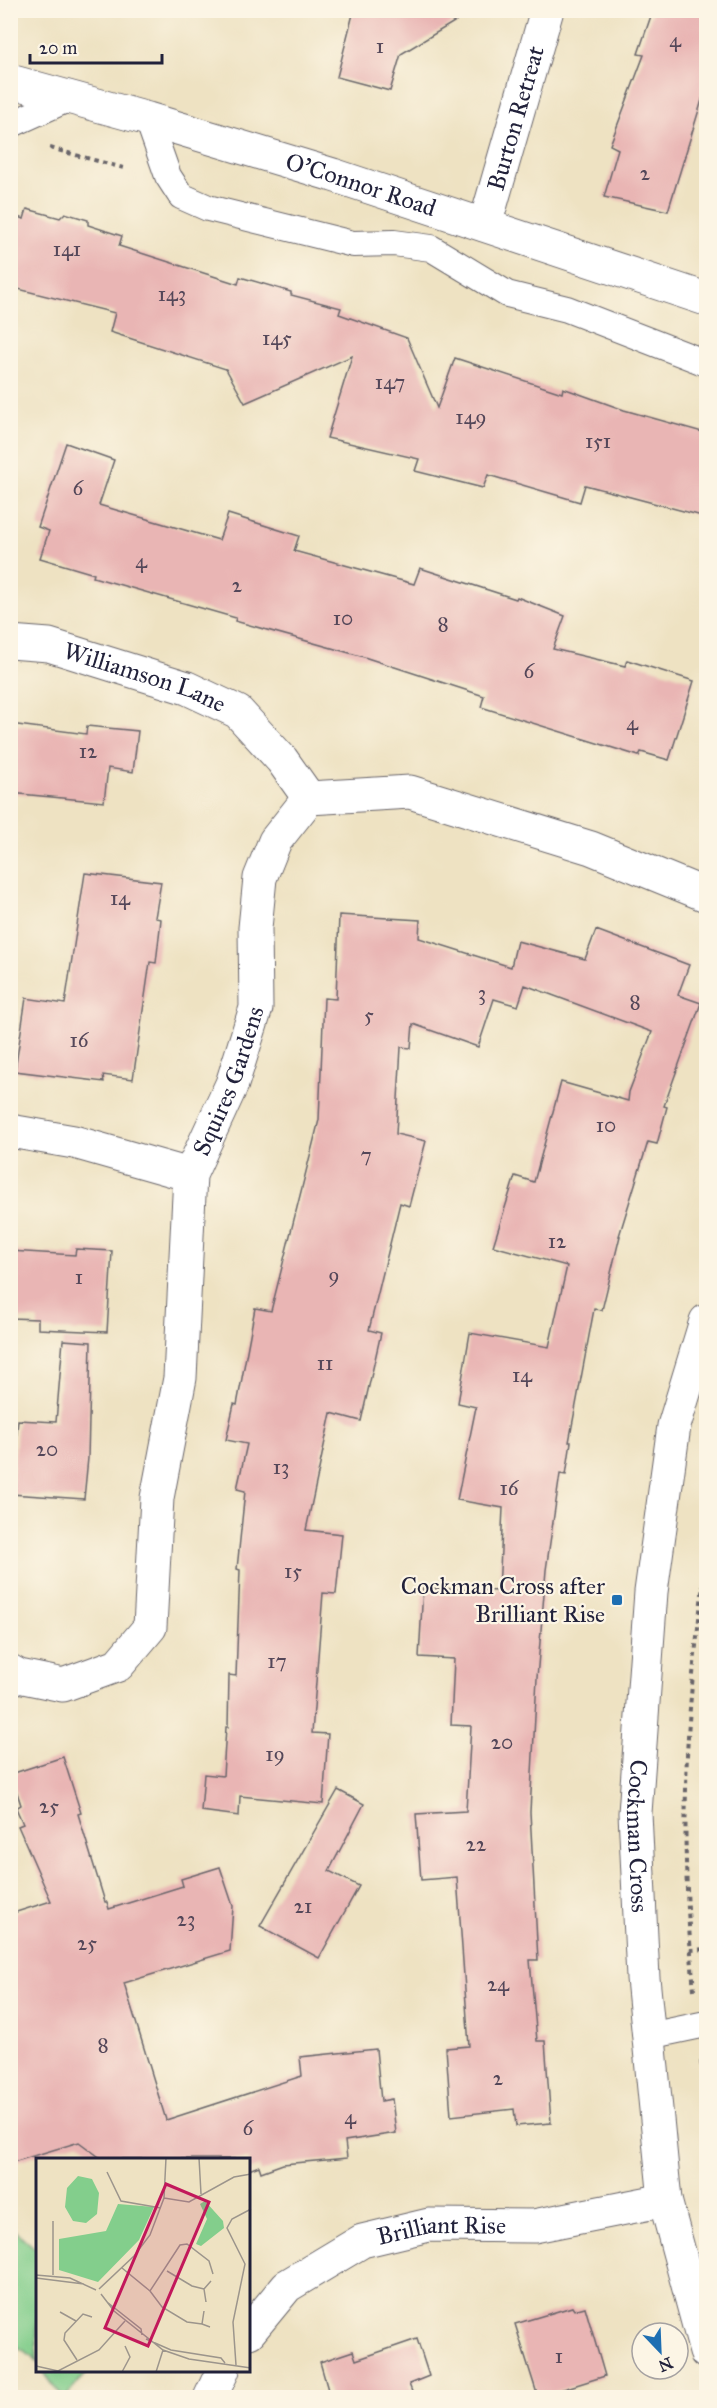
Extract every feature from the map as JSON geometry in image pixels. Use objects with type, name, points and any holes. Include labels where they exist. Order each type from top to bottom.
[{"type":"street","name":"Burton Retreat","points":[[484,225],[547,10]]},
{"type":"street","name":"O'Connor Road","points":[[10,81],[148,119],[333,175],[706,299]]},
{"type":"street","name":"Williamson Lane","points":[[10,642],[49,645],[187,688],[238,712],[282,760],[309,798]]},
{"type":"street","points":[[309,798],[410,792],[591,848],[706,895]]},
{"type":"street","name":"Squires Gardens","points":[[10,1671],[19,1676],[63,1686],[118,1665],[150,1627],[158,1498],[180,1378],[190,1175],[232,1084],[256,1008],[255,928],[260,878],[275,841],[309,798]]},
{"type":"street","points":[[10,1131],[74,1142],[190,1175]]},
{"type":"street","name":"Cockman Cross","points":[[706,1321],[674,1426],[651,1592],[635,1813],[643,1978],[665,2200],[706,2352]]},
{"type":"street","name":"Brilliant Rise","points":[[250,2331],[287,2286],[362,2241],[429,2225],[534,2226],[665,2200]]},
{"type":"street","points":[[210,2397],[222,2372]]},
{"type":"lane","points":[[10,125],[72,97]]},
{"type":"lane","points":[[148,119],[171,181],[182,196],[208,208],[353,244],[394,243],[431,248],[507,294],[567,309],[706,363]]},
{"type":"lane","points":[[649,2036],[702,2026]]},
{"type":"path","points":[[41,146],[171,181]]},
{"type":"path","points":[[702,2026],[690,1950],[686,1884],[686,1787],[694,1664],[706,1560]]},
{"type":"path","points":[[690,1950],[706,1949]]},
{"type":"green space","points":[[11,2227],[36,2249],[36,2360],[33,2356],[11,2343]]},
{"type":"green space","points":[[44,2372],[87,2372],[65,2398]]},
{"type":"building","points":[[354,10],[474,10],[401,54],[390,91],[337,77]]},
{"type":"building","points":[[653,10],[706,10],[706,87],[668,211],[604,197],[618,149],[610,145],[644,55],[638,54]]},
{"type":"building","points":[[27,209],[60,218],[65,213],[88,220],[88,225],[122,236],[119,246],[238,284],[240,277],[291,292],[291,295],[341,308],[339,314],[407,338],[437,408],[455,358],[562,393],[563,388],[624,410],[706,433],[706,517],[585,485],[580,502],[488,475],[483,488],[415,471],[419,459],[327,438],[352,356],[245,403],[226,369],[110,332],[115,313],[10,287],[10,215],[24,219]]},
{"type":"building","points":[[66,443],[114,460],[99,505],[219,540],[228,514],[299,536],[294,551],[414,584],[420,568],[516,599],[517,597],[565,616],[553,649],[625,666],[627,660],[694,681],[669,760],[641,752],[639,756],[481,707],[484,696],[364,657],[235,621],[236,618],[93,577],[94,574],[40,558],[49,531],[38,527]]},
{"type":"building","points":[[10,724],[86,734],[87,726],[138,731],[133,772],[108,768],[104,802],[10,793]]},
{"type":"building","points":[[85,873],[161,882],[155,918],[161,919],[156,963],[150,962],[133,1079],[103,1075],[104,1082],[15,1071],[26,998],[65,1004]]},
{"type":"building","points":[[339,915],[420,920],[419,938],[511,967],[517,941],[585,959],[596,930],[689,965],[678,995],[701,1003],[664,1106],[667,1107],[657,1144],[648,1142],[619,1236],[602,1310],[594,1309],[569,1442],[571,1442],[566,1475],[560,1474],[546,1570],[537,1678],[530,1812],[538,1960],[530,1960],[537,2041],[545,2041],[551,2123],[516,2126],[514,2109],[451,2116],[446,2048],[469,2046],[457,1877],[421,1880],[416,1814],[466,1811],[471,1726],[451,1725],[454,1659],[419,1657],[423,1588],[499,1591],[503,1508],[457,1500],[476,1407],[458,1403],[470,1333],[549,1347],[567,1266],[493,1246],[515,1176],[534,1182],[561,1082],[628,1101],[629,1092],[652,1032],[525,985],[518,1006],[494,999],[478,1047],[413,1024],[411,1048],[401,1047],[396,1134],[426,1141],[409,1206],[400,1203],[369,1330],[381,1333],[361,1421],[331,1413],[306,1530],[342,1534],[336,1594],[323,1593],[312,1733],[328,1734],[323,1804],[240,1796],[239,1816],[201,1811],[204,1774],[223,1776],[226,1727],[228,1727],[229,1675],[236,1676],[240,1570],[237,1569],[245,1491],[237,1489],[247,1444],[226,1440],[234,1404],[237,1405],[255,1308],[271,1311],[319,1120],[324,998],[336,999]]},
{"type":"building","points":[[76,1249],[112,1251],[107,1332],[38,1329],[38,1319],[10,1318],[10,1251],[75,1255]]},
{"type":"building","points":[[63,1340],[91,1342],[88,1458],[84,1499],[11,1494],[18,1420],[56,1422]]},
{"type":"building","points":[[63,1757],[81,1813],[78,1814],[109,1909],[183,1886],[181,1879],[220,1867],[233,1906],[230,1951],[124,1983],[166,2120],[302,2076],[300,2057],[376,2049],[381,2101],[392,2099],[396,2133],[345,2141],[347,2158],[283,2164],[261,2172],[259,2166],[250,2170],[250,2158],[101,2158],[79,2142],[10,2163],[10,1914],[51,1901],[18,1826],[23,1824],[16,1808],[21,1805],[11,1774]]},
{"type":"building","points":[[338,1790],[364,1804],[329,1871],[359,1886],[319,1958],[260,1926]]},
{"type":"building","points":[[572,2307],[574,2310],[585,2307],[605,2376],[538,2397],[515,2324]]},
{"type":"building","points":[[417,2339],[429,2376],[409,2384],[414,2397],[330,2397],[320,2362],[353,2351],[356,2360]]},
{"type":"place","name":"Cockman Cross after Brilliant Rise","points":[[617,1600]]}]
